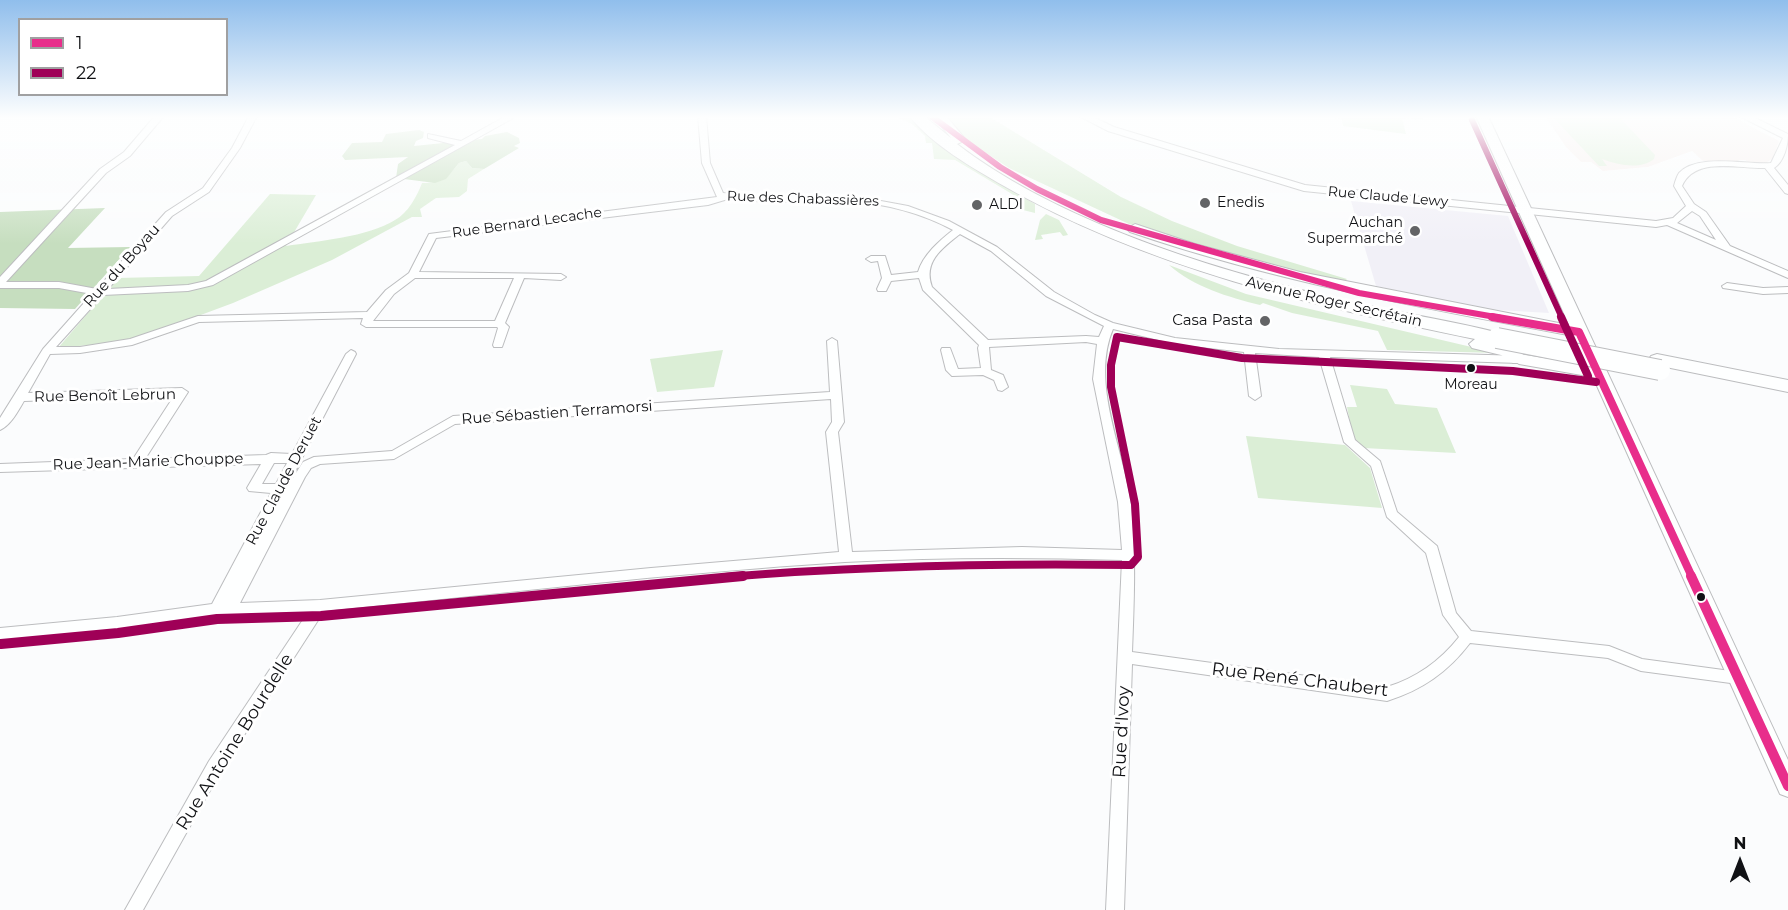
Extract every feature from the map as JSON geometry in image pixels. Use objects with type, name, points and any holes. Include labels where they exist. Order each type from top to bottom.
[{"type":"main road","name":"Avenue Roger Secrétain","points":[[970,158],[1054,206],[1168,256],[1288,293],[1659,365],[1788,386]]},
{"type":"main road","name":"Avenue Roger Secrétain","points":[[988,158],[1037,189],[1101,220],[1207,261],[1280,282],[1496,333]]},
{"type":"main road","points":[[1501,158],[1788,786]]},
{"type":"main road","points":[[980,166],[998,181],[1040,204],[1042,211]]},
{"type":"main road","points":[[1101,220],[1225,257],[1359,292],[1579,332]]},
{"type":"main road","points":[[1168,256],[1196,273],[1238,289],[1294,304],[1498,348],[1519,359],[1598,372]]},
{"type":"main road","name":"Avenue Roger Secrétain","points":[[1659,365],[1788,396]]},
{"type":"street","points":[[0,284],[103,171],[121,158]]},
{"type":"street","name":"Rue du Boyau","points":[[0,426],[13,412],[47,351],[169,214],[206,190],[229,158]]},
{"type":"street","points":[[0,284],[59,285],[99,292],[188,288],[209,283],[436,158]]},
{"type":"street","name":"Rue des Chabassières","points":[[706,158],[717,192],[724,198],[869,200],[905,208],[959,230],[994,249],[1050,294],[1110,325],[1175,341],[1249,350],[1519,359]]},
{"type":"street","name":"Rue Claude Lewy","points":[[1207,158],[1304,188],[1656,224],[1670,223]]},
{"type":"street","points":[[1726,247],[1703,214],[1691,206],[1678,186],[1679,181],[1700,165],[1768,166],[1777,163],[1779,158]]},
{"type":"street","points":[[1768,166],[1788,191]]},
{"type":"street","name":"Rue Bernard Lecache","points":[[368,320],[390,292],[413,275],[432,236],[708,202],[724,198]]},
{"type":"street","points":[[1670,223],[1683,215],[1691,206]]},
{"type":"street","points":[[1670,223],[1788,275]]},
{"type":"street","points":[[959,230],[946,239],[924,268],[924,275],[927,288],[985,344],[1086,339],[1103,341]]},
{"type":"street","points":[[871,259],[882,258],[887,278],[882,289]]},
{"type":"street","points":[[413,275],[561,277]]},
{"type":"street","points":[[499,324],[520,275]]},
{"type":"street","points":[[887,278],[924,275]]},
{"type":"street","points":[[1727,286],[1763,291],[1788,290]]},
{"type":"street","points":[[47,351],[80,350],[132,342],[198,319],[368,320],[499,324],[504,327],[498,345]]},
{"type":"street","name":"Rue d'Ivoy","points":[[1110,325],[1103,341],[1099,379],[1124,502],[1128,555],[1115,910]]},
{"type":"street","points":[[832,341],[838,422],[832,432],[846,557]]},
{"type":"street","points":[[984,371],[987,368],[983,348],[985,344]]},
{"type":"street","points":[[946,350],[952,370],[956,373],[984,371],[999,378],[1002,387]]},
{"type":"street","points":[[1249,350],[1255,396]]},
{"type":"street","name":"Rue Claude Deruet","points":[[216,609],[351,354]]},
{"type":"street","points":[[1324,354],[1350,442],[1376,464],[1391,514],[1432,550],[1450,615],[1467,637],[1609,652],[1641,664],[1738,678]]},
{"type":"street","name":"Rue Benoît Lebrun","points":[[20,397],[182,392],[137,462]]},
{"type":"street","name":"Rue Sébastien Terramorsi","points":[[231,608],[300,474],[307,465],[318,460],[394,455],[453,420],[836,395]]},
{"type":"street","points":[[271,458],[253,488],[280,489]]},
{"type":"street","name":"Rue Jean-Marie Chouppe","points":[[0,468],[296,458]]},
{"type":"street","points":[[0,634],[117,623],[216,609],[320,606],[640,574],[846,557],[1022,552],[1128,555]]},
{"type":"street","name":"Rue Antoine Bourdelle","points":[[134,910],[215,765],[320,606]]},
{"type":"street","name":"Rue René Chaubert","points":[[1126,657],[1387,694],[1412,687],[1454,654],[1467,637]]},
{"type":"shaded area","points":[[1577,158],[1671,158],[1648,167],[1603,171],[1591,162],[1581,162]]},
{"type":"shaded area","points":[[1700,158],[1772,158],[1766,163],[1745,160],[1738,160],[1740,162],[1703,161]]},
{"type":"shaded area","points":[[1351,201],[1508,216],[1549,313],[1482,309],[1376,286]]},
{"type":"green space","points":[[344,158],[377,158],[345,160]]},
{"type":"green space","points":[[406,158],[502,158],[484,169],[472,168],[466,161],[459,163],[446,179],[435,183],[396,178],[398,164]]},
{"type":"green space","points":[[965,158],[993,180],[1035,204],[1035,213],[1019,209],[1023,206],[1018,203],[1022,200],[955,160],[934,159]]},
{"type":"green space","points":[[994,158],[1058,158],[1121,197],[1172,221],[1237,246],[1347,279],[1343,283],[1241,258],[1129,224],[1009,168]]},
{"type":"green space","points":[[1592,158],[1654,158],[1636,165],[1622,165],[1602,159],[1607,166],[1599,166]]},
{"type":"green space","points":[[466,161],[472,168],[484,169],[468,179],[467,191],[459,197],[436,198],[420,209],[422,217],[412,217],[332,260],[233,303],[131,341],[58,348],[118,278],[199,276],[270,194],[316,195],[286,246],[327,240],[371,231],[395,220],[408,209],[422,183],[443,179],[459,163]]},
{"type":"green space","points":[[105,208],[68,248],[130,247],[75,309],[0,308],[0,212]]},
{"type":"green space","points":[[1046,214],[1059,220],[1068,235],[1063,236],[1060,232],[1041,235],[1043,239],[1035,240],[1040,220]]},
{"type":"green space","points":[[1169,265],[1246,294],[1497,353],[1387,350],[1378,331],[1292,313],[1263,303],[1260,305],[1236,298],[1200,285]]},
{"type":"green space","points":[[723,350],[714,387],[657,392],[650,359]]},
{"type":"green space","points":[[1350,385],[1387,389],[1395,404],[1437,408],[1456,453],[1364,448],[1353,438],[1347,407],[1357,407]]},
{"type":"green space","points":[[1246,436],[1345,445],[1370,468],[1382,508],[1258,498]]},
{"type":"transit line","name":"1","points":[[988,158],[1037,189],[1101,220],[1359,293],[1579,332],[1788,786]]},
{"type":"transit line","name":"22","points":[[1489,158],[1588,376]]},
{"type":"transit line","name":"22","points":[[1,644],[118,633],[217,619],[321,616],[652,583],[847,567],[1022,563],[1131,565],[1138,557],[1135,504],[1111,387],[1111,365],[1117,337],[1152,345],[1242,358],[1302,363],[1471,368],[1554,375],[1596,382]]},
{"type":"place","name":"Enedis","points":[[1205,203]]},
{"type":"place","name":"ALDI","points":[[977,205]]},
{"type":"place","name":"Auchan Supermarché","points":[[1415,231]]},
{"type":"place","name":"Casa Pasta","points":[[1265,321]]},
{"type":"place","name":"Moreau","points":[[1471,368]]}]
